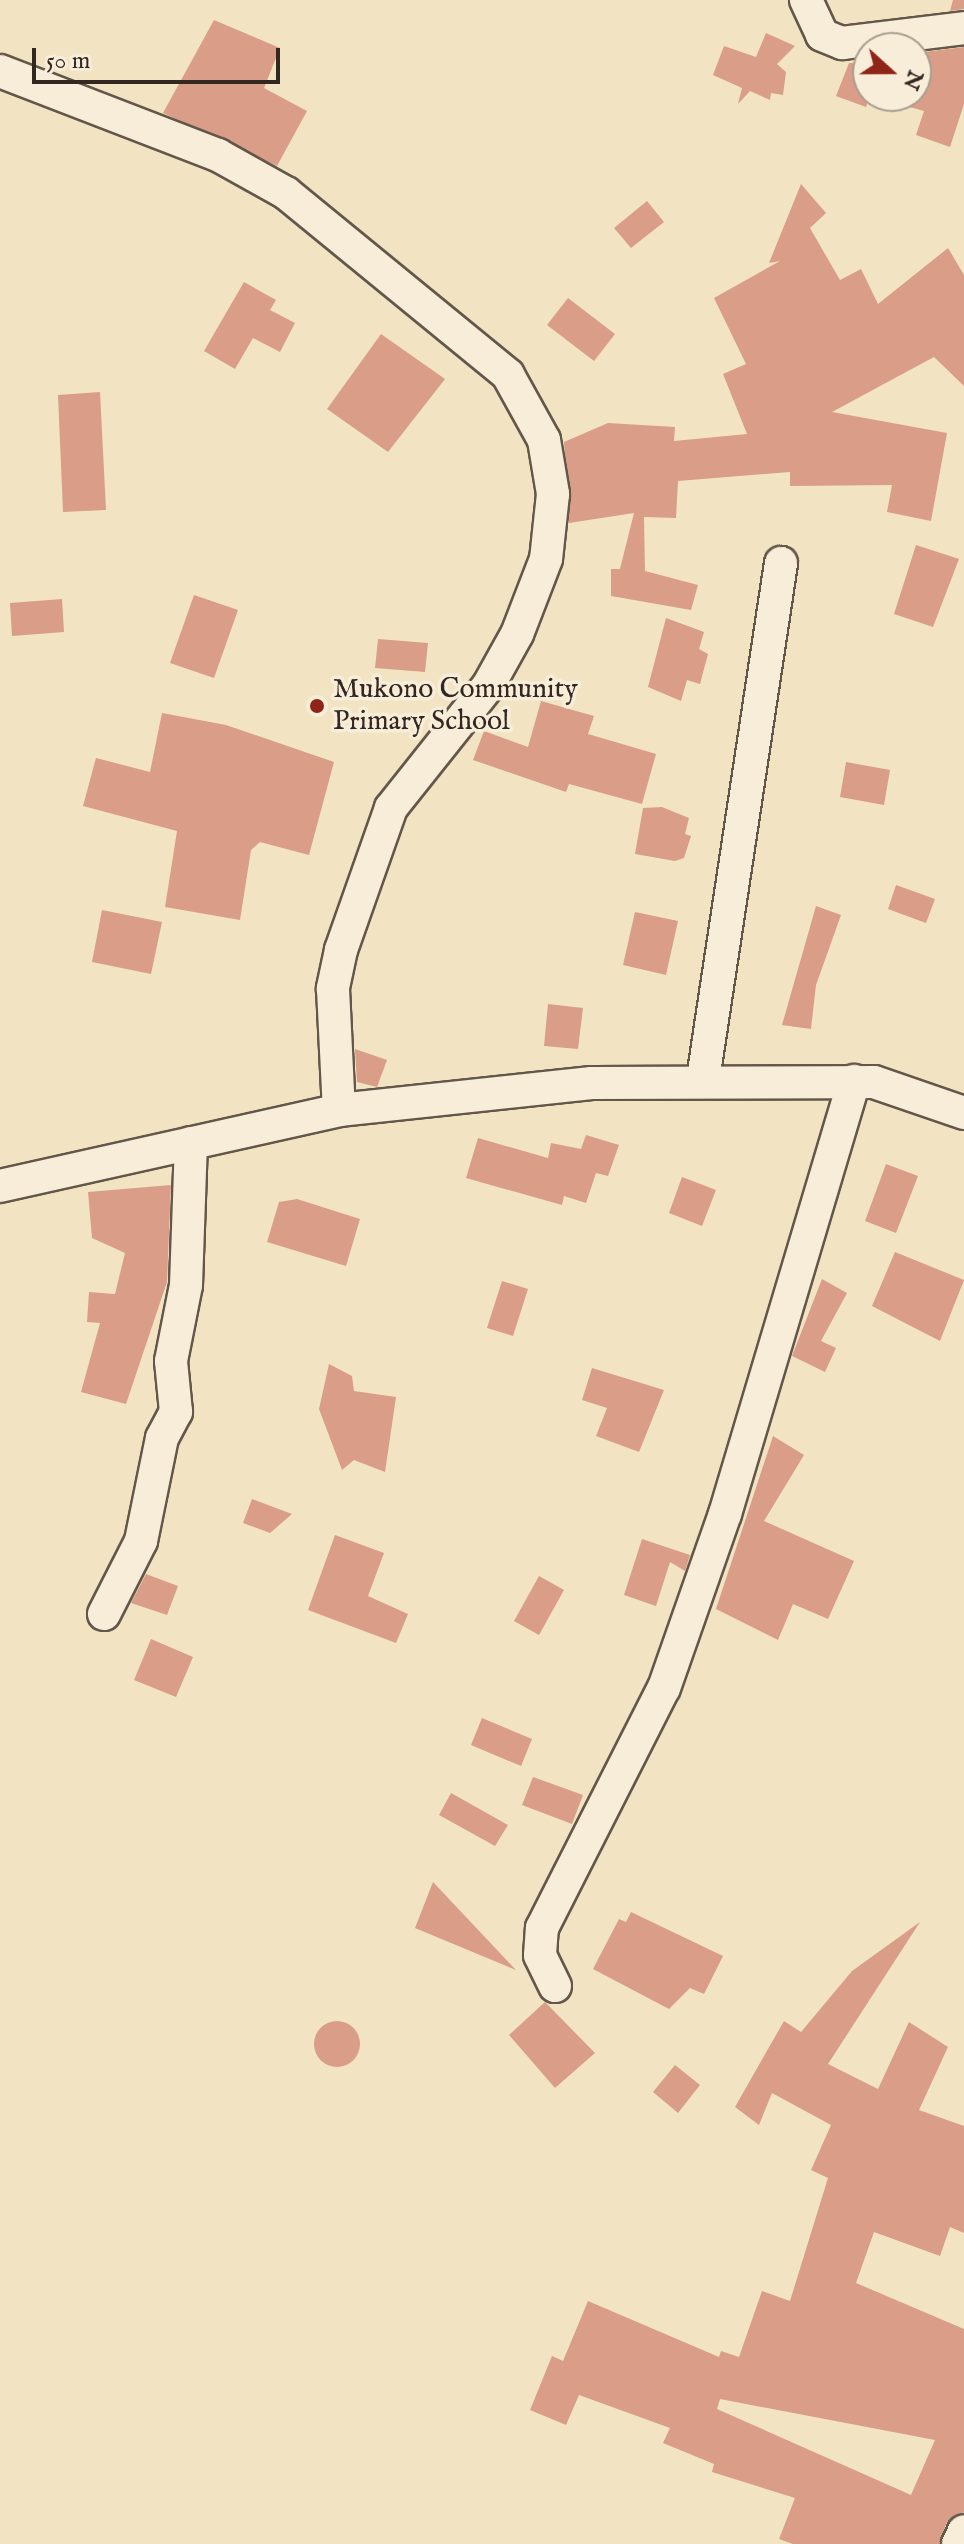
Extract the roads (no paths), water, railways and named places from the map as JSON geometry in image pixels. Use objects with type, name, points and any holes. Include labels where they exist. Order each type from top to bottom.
[{"type":"street","points":[[806,0],[822,35],[842,43],[964,28]]},
{"type":"street","points":[[0,71],[218,155],[286,193],[508,375],[544,440],[553,494],[546,559],[517,634],[488,686],[391,808],[341,950],[333,989],[339,1110]]},
{"type":"street","points":[[703,1079],[781,563]]},
{"type":"street","points":[[0,1186],[339,1110],[703,1079],[854,1081],[894,1086],[964,1113]]},
{"type":"street","points":[[555,1986],[540,1955],[542,1928],[664,1688],[725,1514],[854,1081]]},
{"type":"street","points":[[104,1614],[141,1541],[162,1438],[176,1412],[171,1361],[186,1285],[191,1143]]},
{"type":"street","points":[[958,2544],[964,2531]]},
{"type":"place","name":"Mukono Community Primary School","points":[[317,706]]}]
